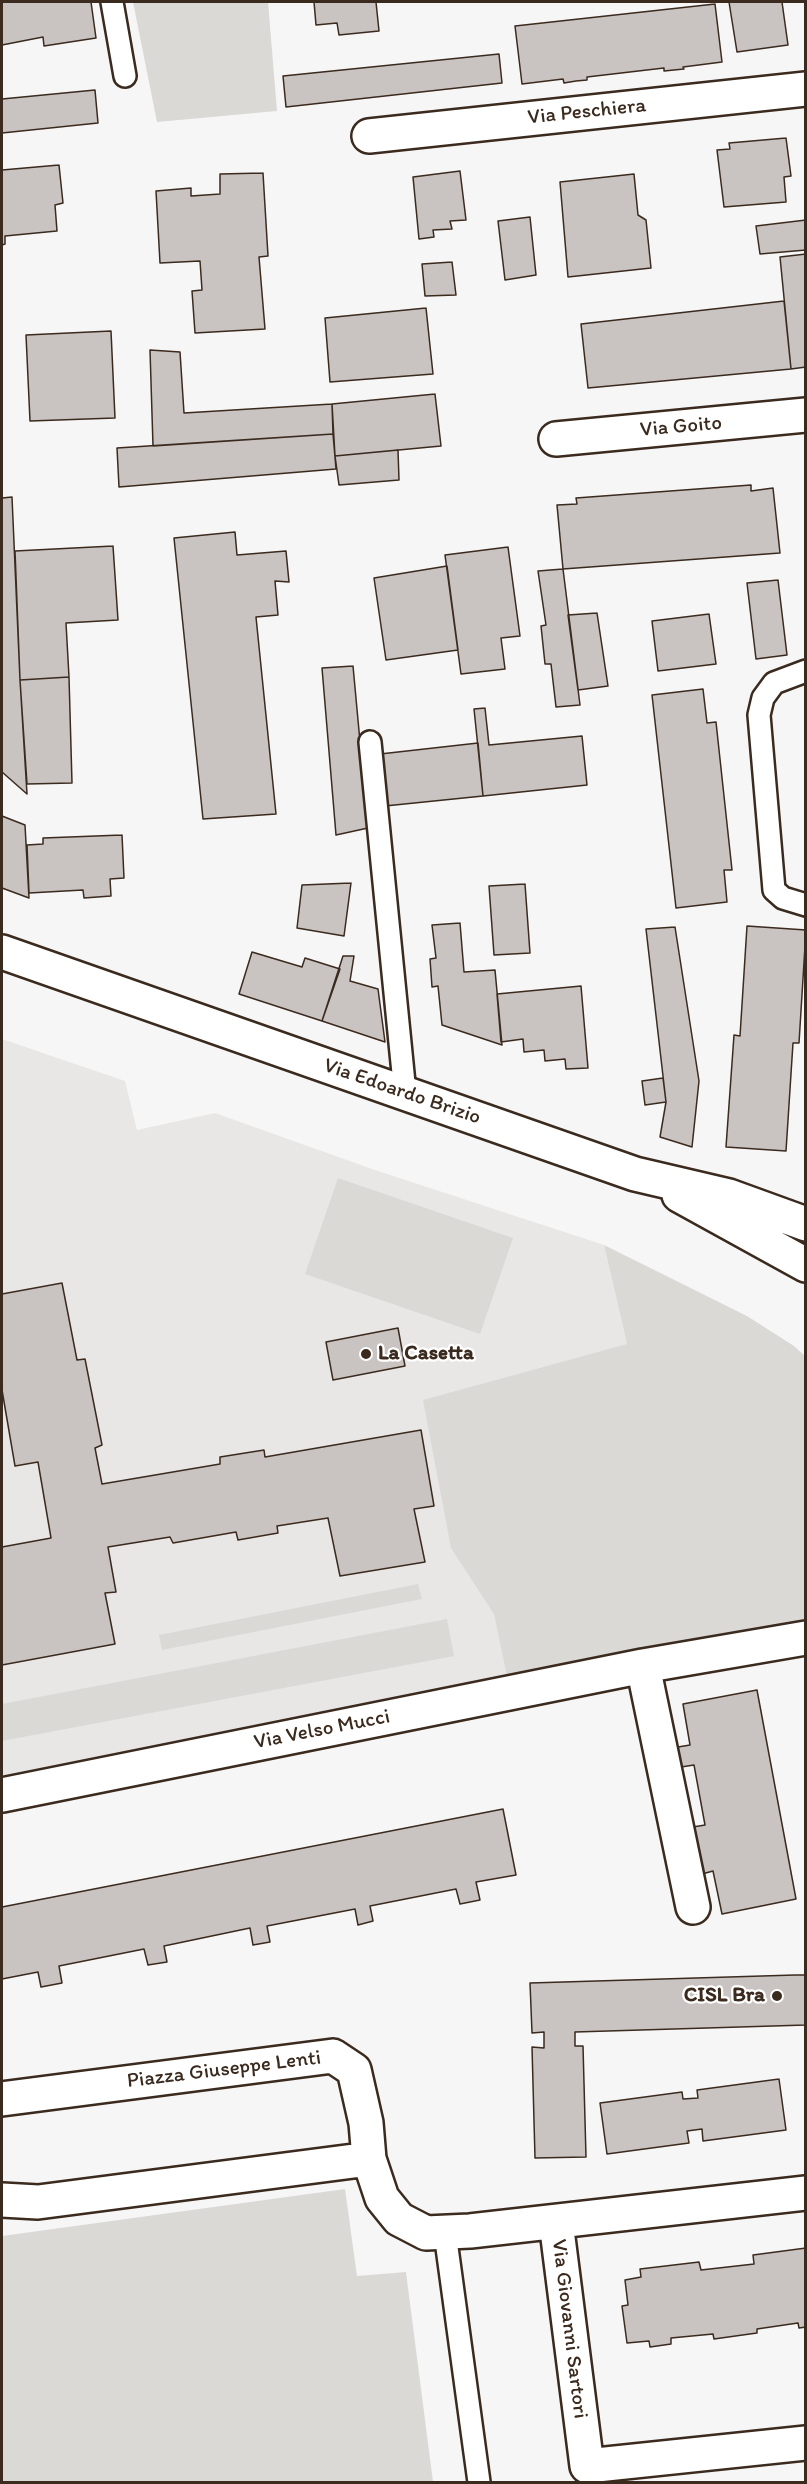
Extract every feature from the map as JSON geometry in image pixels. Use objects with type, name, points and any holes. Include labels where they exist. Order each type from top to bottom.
[{"type":"street","name":"Via Peschiera","points":[[369,136],[806,89]]},
{"type":"street","name":"Via Goito","points":[[556,439],[806,416]]},
{"type":"street","name":"Via Edoardo Brizio","points":[[2,952],[649,1179],[729,1196],[806,1224]]},
{"type":"street","points":[[649,1179],[806,1265]]},
{"type":"street","name":"Via Velso Mucci","points":[[2,1795],[643,1666],[806,1638]]},
{"type":"street","points":[[643,1666],[693,1907]]},
{"type":"street","name":"Piazza Giuseppe Lenti","points":[[2,2099],[333,2056],[354,2070],[366,2123],[369,2159],[382,2198],[399,2219],[426,2233],[556,2222]]},
{"type":"street","points":[[2,2200],[38,2202],[369,2159]]},
{"type":"street","name":"Via Giovanni Sartori","points":[[806,2193],[556,2222],[587,2466],[806,2443]]},
{"type":"lane","points":[[112,2],[125,76]]},
{"type":"lane","points":[[806,671],[774,682],[763,698],[759,715],[774,890],[783,898],[806,904]]},
{"type":"lane","points":[[370,742],[405,1093]]},
{"type":"lane","points":[[445,2233],[480,2482]]},
{"type":"shaded area","points":[[133,2],[268,2],[277,111],[157,122]]},
{"type":"shaded area","points":[[2,1039],[125,1081],[137,1130],[215,1113],[372,1169],[604,1245],[696,1638],[2,1778]]},
{"type":"shaded area","points":[[338,1178],[513,1238],[480,1334],[305,1274]]},
{"type":"shaded area","points":[[604,1245],[747,1316],[794,1346],[805,1356],[805,1620],[696,1638],[507,1676],[494,1614],[451,1548],[423,1400],[627,1344]]},
{"type":"shaded area","points":[[418,1584],[422,1599],[162,1650],[159,1635]]},
{"type":"shaded area","points":[[447,1619],[454,1656],[2,1741],[2,1704]]},
{"type":"shaded area","points":[[345,2189],[357,2276],[406,2272],[433,2482],[2,2482],[2,2236]]},
{"type":"building","points":[[2,2],[91,2],[96,38],[44,46],[43,37],[2,45]]},
{"type":"building","points":[[314,2],[376,2],[379,31],[339,35],[337,23],[316,25]]},
{"type":"building","points":[[729,2],[782,2],[788,45],[737,52]]},
{"type":"building","points":[[715,4],[722,62],[683,67],[684,69],[664,71],[664,68],[587,77],[587,80],[564,83],[563,79],[522,84],[515,26]]},
{"type":"building","points":[[499,54],[502,83],[286,107],[283,76]]},
{"type":"building","points":[[95,90],[98,123],[2,133],[2,99]]},
{"type":"building","points":[[786,138],[791,176],[784,177],[786,202],[724,207],[717,150],[730,149],[729,143]]},
{"type":"building","points":[[59,165],[63,203],[55,205],[57,231],[5,236],[5,244],[2,245],[2,170]]},
{"type":"building","points":[[460,171],[466,220],[450,221],[452,229],[433,230],[434,237],[419,239],[413,177]]},
{"type":"building","points":[[263,173],[268,256],[259,257],[265,329],[195,333],[192,291],[202,290],[200,261],[160,263],[156,191],[191,188],[191,196],[220,194],[220,174]]},
{"type":"building","points":[[634,174],[638,215],[646,220],[651,268],[568,277],[560,182]]},
{"type":"building","points":[[530,217],[536,275],[505,280],[498,221]]},
{"type":"building","points":[[806,220],[806,250],[760,254],[756,226]]},
{"type":"building","points":[[806,254],[806,367],[791,369],[780,257]]},
{"type":"building","points":[[452,262],[456,295],[425,296],[422,264]]},
{"type":"building","points":[[784,301],[791,369],[588,388],[581,324]]},
{"type":"building","points":[[426,308],[433,374],[330,382],[325,318]]},
{"type":"building","points":[[111,331],[115,418],[30,421],[26,335]]},
{"type":"building","points":[[150,350],[180,352],[184,413],[332,404],[333,434],[153,446]]},
{"type":"building","points":[[435,394],[441,446],[335,456],[332,404]]},
{"type":"building","points":[[333,434],[336,469],[119,487],[117,448]]},
{"type":"building","points":[[398,450],[399,480],[339,485],[335,456]]},
{"type":"building","points":[[751,485],[751,491],[773,488],[780,553],[563,569],[557,505],[577,504],[576,498]]},
{"type":"building","points":[[12,497],[27,794],[2,772],[2,498]]},
{"type":"building","points":[[235,532],[237,555],[286,551],[289,582],[275,581],[278,615],[256,617],[276,814],[203,819],[174,538]]},
{"type":"building","points":[[113,546],[118,620],[66,623],[69,677],[20,680],[15,551]]},
{"type":"building","points":[[508,547],[520,636],[501,638],[505,669],[461,674],[445,555]]},
{"type":"building","points":[[447,566],[458,650],[386,660],[374,578]]},
{"type":"building","points":[[563,569],[580,705],[556,707],[551,664],[545,664],[541,626],[546,625],[538,571]]},
{"type":"building","points":[[778,580],[787,655],[756,659],[747,583]]},
{"type":"building","points":[[597,613],[608,686],[578,690],[568,615]]},
{"type":"building","points":[[709,614],[716,664],[658,671],[652,621]]},
{"type":"building","points":[[353,666],[368,828],[336,835],[322,668]]},
{"type":"building","points":[[69,677],[72,783],[27,784],[20,680]]},
{"type":"building","points":[[703,689],[707,723],[716,722],[732,870],[724,870],[727,902],[676,908],[652,695]]},
{"type":"building","points":[[485,708],[489,745],[582,736],[587,785],[483,796],[474,709]]},
{"type":"building","points":[[478,743],[483,796],[385,806],[380,754]]},
{"type":"building","points":[[2,816],[25,825],[29,898],[2,888]]},
{"type":"building","points":[[122,835],[124,878],[110,879],[111,896],[84,898],[83,890],[29,893],[27,845],[43,844],[43,838]]},
{"type":"building","points":[[351,883],[344,936],[297,928],[302,885]]},
{"type":"building","points":[[525,884],[530,953],[494,955],[489,886]]},
{"type":"building","points":[[460,923],[464,972],[495,970],[502,1045],[442,1025],[438,986],[432,987],[430,959],[436,958],[432,925]]},
{"type":"building","points":[[747,926],[806,930],[799,1043],[793,1043],[786,1151],[726,1147],[734,1035],[740,1036]]},
{"type":"building","points":[[675,927],[699,1081],[692,1147],[660,1137],[666,1102],[646,929]]},
{"type":"building","points":[[252,952],[302,967],[305,958],[340,969],[322,1021],[239,994]]},
{"type":"building","points":[[343,956],[354,956],[350,981],[378,989],[385,1042],[322,1021]]},
{"type":"building","points":[[581,986],[588,1068],[566,1069],[565,1059],[545,1061],[544,1050],[524,1052],[523,1039],[501,1042],[497,994]]},
{"type":"building","points":[[663,1078],[666,1102],[645,1105],[642,1081]]},
{"type":"building","points":[[62,1283],[77,1360],[85,1359],[102,1445],[95,1448],[102,1484],[220,1464],[220,1457],[264,1450],[265,1457],[421,1430],[434,1506],[414,1509],[425,1562],[340,1576],[328,1518],[277,1526],[278,1533],[238,1540],[236,1532],[173,1543],[170,1537],[108,1547],[116,1592],[105,1593],[115,1644],[2,1665],[2,1547],[51,1538],[38,1462],[15,1466],[2,1390],[2,1294]]},
{"type":"building","name":"La Casetta","points":[[398,1328],[405,1366],[333,1380],[326,1342]]},
{"type":"building","points":[[757,1690],[796,1899],[722,1914],[713,1871],[702,1874],[693,1827],[705,1825],[694,1765],[681,1767],[678,1747],[690,1745],[683,1704]]},
{"type":"building","points":[[503,1809],[516,1875],[476,1882],[480,1900],[460,1904],[456,1889],[370,1906],[373,1921],[358,1925],[355,1909],[267,1926],[270,1942],[253,1945],[250,1928],[164,1946],[167,1962],[148,1965],[144,1949],[59,1966],[62,1983],[41,1987],[38,1972],[2,1979],[2,1907]]},
{"type":"building","points":[[806,1975],[806,2025],[575,2032],[575,2046],[583,2046],[586,2157],[535,2158],[532,2047],[544,2048],[544,2032],[532,2033],[530,1983]]},
{"type":"building","points":[[779,2079],[786,2130],[703,2141],[702,2129],[687,2131],[689,2143],[607,2154],[600,2103],[682,2092],[683,2099],[698,2098],[697,2090]]},
{"type":"building","points":[[806,2248],[806,2327],[799,2328],[798,2323],[757,2329],[757,2333],[714,2339],[713,2334],[671,2338],[671,2344],[650,2347],[649,2341],[627,2343],[622,2306],[628,2305],[625,2280],[641,2277],[640,2269],[699,2262],[701,2270],[754,2264],[753,2255]]},
{"type":"place","name":"La Casetta","points":[[366,1354]]},
{"type":"place","name":"CISL Bra","points":[[777,1996]]}]
